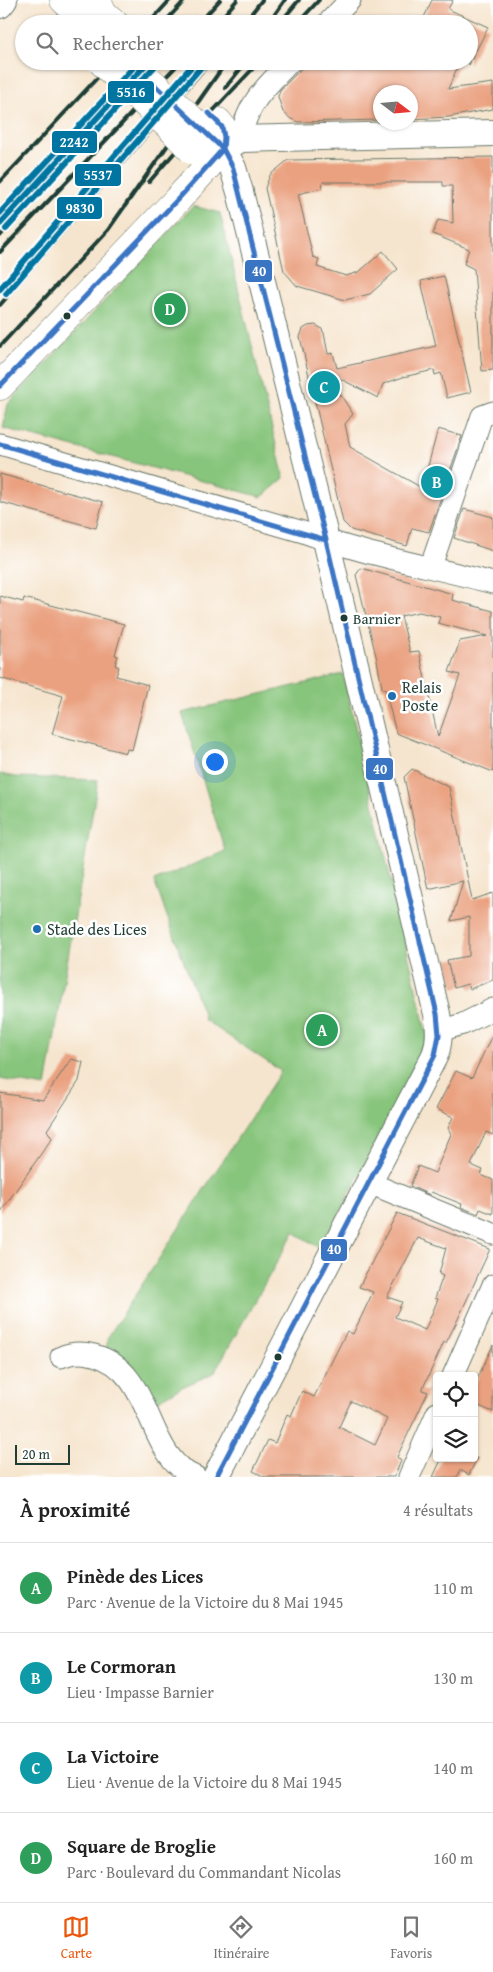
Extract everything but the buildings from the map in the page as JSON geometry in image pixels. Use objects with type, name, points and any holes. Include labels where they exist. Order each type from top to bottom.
[{"type":"main road","points":[[97,0],[105,15]]},
{"type":"main road","points":[[56,9],[69,15]]},
{"type":"main road","points":[[110,70],[174,131],[216,139]]},
{"type":"main road","points":[[139,70],[216,139]]},
{"type":"main road","points":[[161,70],[216,139]]},
{"type":"main road","points":[[0,386],[187,190],[194,172],[196,158],[216,139]]},
{"type":"street","points":[[0,4],[4,0]]},
{"type":"street","points":[[336,15],[350,0]]},
{"type":"street","points":[[216,139],[243,123],[259,95],[283,70]]},
{"type":"street","points":[[216,139],[493,133]]},
{"type":"street","points":[[216,139],[233,168],[240,192],[326,540],[437,1014],[439,1031],[439,1042],[435,1055],[367,1182],[216,1477]]},
{"type":"street","points":[[431,566],[482,416],[493,412]]},
{"type":"street","points":[[0,444],[303,532],[348,547],[431,566],[493,583]]},
{"type":"street","points":[[439,1031],[463,1024],[493,1009]]},
{"type":"street","points":[[367,1182],[493,1234]]},
{"type":"street","points":[[455,1372],[493,1285]]},
{"type":"street","points":[[61,1357],[71,1353],[94,1355],[110,1362],[125,1374],[146,1407],[170,1456],[182,1470],[196,1477]]},
{"type":"street","points":[[409,1477],[435,1417]]},
{"type":"green space","points":[[193,206],[220,213],[284,478],[262,497],[3,428],[8,404]]},
{"type":"green space","points":[[343,674],[428,1040],[321,1249],[294,1232],[214,1373],[182,1387],[146,1407],[105,1359],[108,1337],[281,1071],[203,1019],[204,1016],[154,881],[225,851],[182,713]]},
{"type":"green space","name":"Stade des Lices","points":[[0,774],[16,777],[98,780],[46,1087],[0,1079]]},
{"type":"railway","points":[[156,15],[170,0]]},
{"type":"railway","points":[[171,15],[185,0]]},
{"type":"railway","points":[[206,15],[220,0]]},
{"type":"railway","points":[[224,15],[237,0]]},
{"type":"railway","points":[[250,15],[262,0]]},
{"type":"railway","points":[[274,15],[285,0]]},
{"type":"railway","points":[[286,15],[299,0]]},
{"type":"railway","points":[[305,15],[319,0]]},
{"type":"railway","points":[[0,182],[105,70]]},
{"type":"railway","points":[[0,236],[155,70]]},
{"type":"railway","points":[[0,252],[172,70]]},
{"type":"railway","points":[[0,305],[203,70]]},
{"type":"railway","points":[[0,346],[108,230],[221,70]]},
{"type":"railway","points":[[225,88],[240,70]]},
{"type":"railway","points":[[149,182],[252,70]]},
{"type":"transit line","points":[[0,213],[131,70]]},
{"type":"transit line","name":"40","points":[[139,70],[223,149],[233,168],[326,540],[437,1014],[439,1035],[435,1055],[216,1477]]},
{"type":"transit line","name":"2242","points":[[0,224],[141,70]]},
{"type":"transit line","name":"5516","points":[[6,229],[151,70]]},
{"type":"transit line","name":"5537","points":[[0,289],[188,70]]},
{"type":"transit line","name":"9830","points":[[6,294],[199,70]]},
{"type":"transit line","name":"40","points":[[0,386],[179,198],[223,149],[224,137],[222,127],[209,113]]},
{"type":"transit line","name":"40","points":[[0,444],[326,540]]},
{"type":"place","name":"Square de Broglie","points":[[170,309]]},
{"type":"place","name":"La Victoire","points":[[324,387]]},
{"type":"place","name":"Le Cormoran","points":[[437,482]]},
{"type":"place","name":"Barnier","points":[[344,618]]},
{"type":"place","name":"Relais Poste","points":[[392,696]]},
{"type":"place","name":"Stade des Lices","points":[[37,929]]},
{"type":"place","name":"Pinède des Lices","points":[[322,1030]]}]
